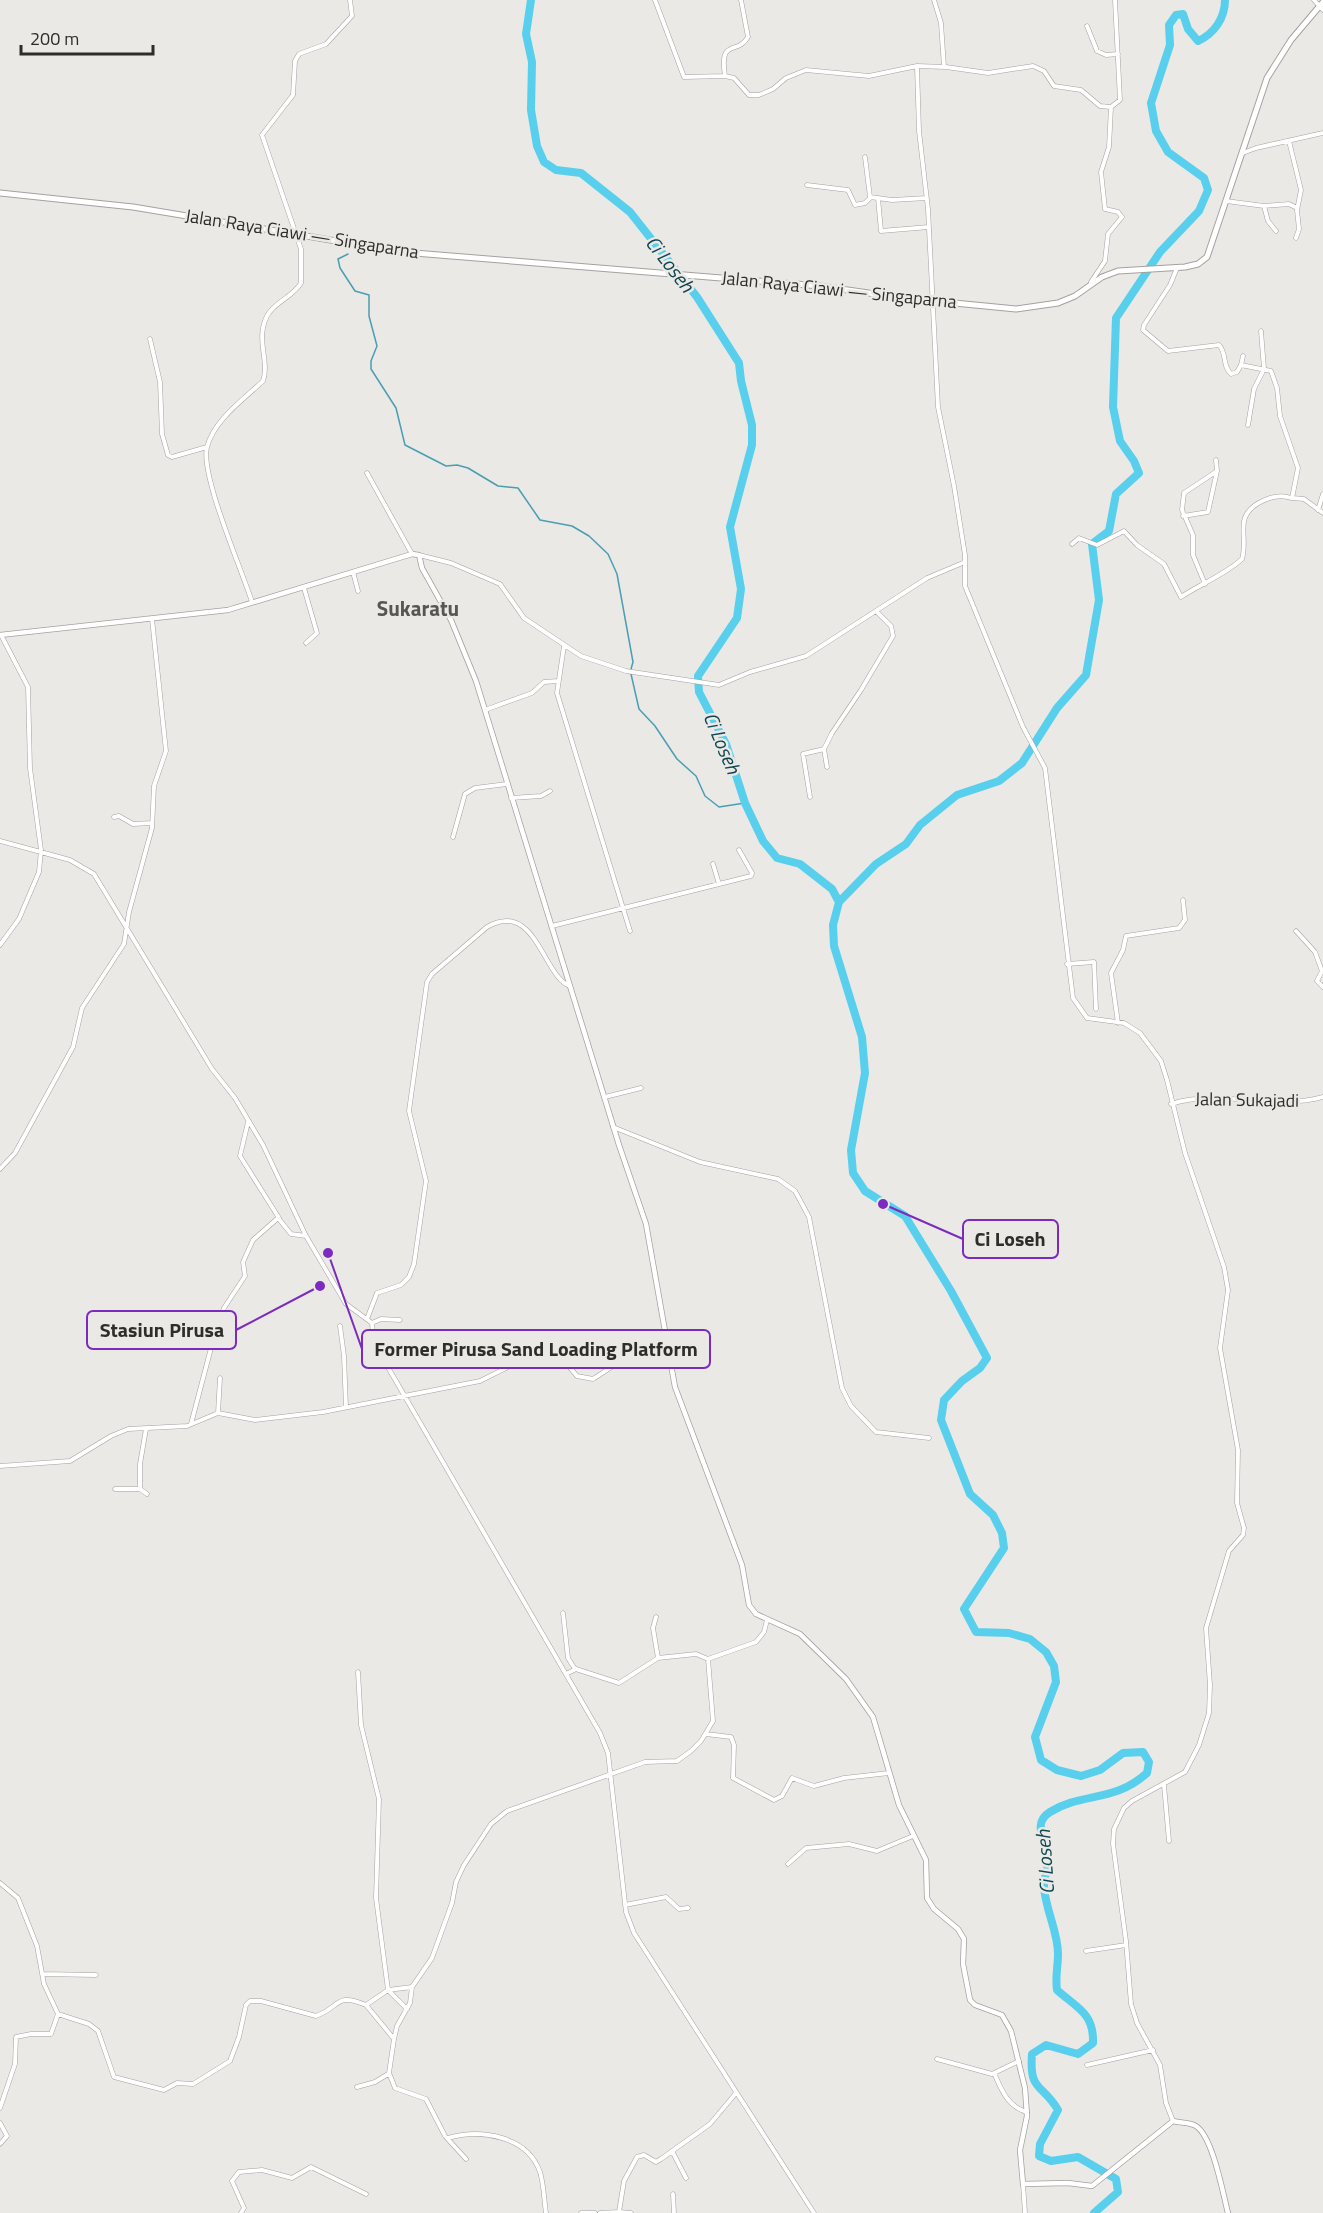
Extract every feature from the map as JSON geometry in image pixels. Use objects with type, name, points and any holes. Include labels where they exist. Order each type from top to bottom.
[{"type":"main road","name":"Jalan Raya Ciawi — Singaparna","points":[[0,193],[132,207],[402,252],[820,286],[903,298],[1016,309],[1038,308],[1058,303],[1102,277],[1132,269],[1177,268],[1198,264],[1207,257],[1267,78],[1291,40],[1322,6]]},
{"type":"street","points":[[252,602],[213,489],[207,447],[227,414],[265,378],[261,346],[267,316],[301,283],[299,268],[302,254],[262,135],[293,95],[295,61],[299,54],[326,44],[341,30],[352,16],[350,0]]},
{"type":"street","points":[[655,0],[684,77],[725,75],[734,78],[749,95],[759,95],[773,89],[786,78],[806,70],[869,76],[917,66],[988,73],[1033,66],[1044,71],[1054,86],[1081,90],[1100,106],[1112,107]]},
{"type":"street","points":[[725,75],[723,59],[727,51],[744,42],[748,37],[741,0]]},
{"type":"street","points":[[934,0],[941,23],[944,67]]},
{"type":"street","points":[[1086,288],[1105,261],[1108,234],[1122,217],[1118,212],[1105,209],[1101,187],[1101,172],[1109,147],[1112,107],[1120,100],[1115,0]]},
{"type":"street","points":[[1314,0],[1322,6]]},
{"type":"street","points":[[1087,26],[1097,51],[1108,56],[1118,54]]},
{"type":"street","points":[[917,66],[919,131],[929,227],[938,407],[954,486],[965,562],[965,586],[1032,743],[1045,768],[1067,964],[1073,998],[1082,1013],[1091,1019],[1118,1023],[1140,1034],[1161,1061],[1171,1104],[1228,1290],[1220,1348],[1238,1450],[1237,1503],[1244,1528],[1243,1534],[1229,1551],[1206,1628],[1210,1685],[1209,1713],[1199,1745],[1185,1772],[1132,1801],[1124,1809],[1114,1829],[1113,1844],[1131,2004],[1137,2023],[1160,2065],[1166,2103],[1173,2121]]},
{"type":"street","points":[[1240,154],[1256,148],[1323,133]]},
{"type":"street","points":[[1289,141],[1301,190],[1297,208],[1300,225],[1296,238]]},
{"type":"street","points":[[865,157],[871,197]]},
{"type":"street","points":[[807,185],[848,190],[855,205],[865,203],[871,197]]},
{"type":"street","points":[[871,197],[892,200],[927,198]]},
{"type":"street","points":[[878,198],[880,231],[929,227]]},
{"type":"street","points":[[1226,200],[1264,206],[1277,203],[1297,208]]},
{"type":"street","points":[[1264,206],[1268,221],[1276,231]]},
{"type":"street","points":[[1177,268],[1172,282],[1143,330],[1168,351],[1220,345],[1226,366],[1231,374],[1238,372],[1243,356]]},
{"type":"street","points":[[1248,425],[1254,389],[1264,369],[1261,331]]},
{"type":"street","points":[[150,339],[160,382],[162,434],[168,455],[172,457],[207,447]]},
{"type":"street","points":[[1241,365],[1264,369],[1273,374],[1280,416],[1298,468],[1292,498]]},
{"type":"street","points":[[1183,516],[1208,512],[1217,471],[1216,460]]},
{"type":"street","points":[[1206,585],[1193,555],[1193,535],[1183,516],[1184,492],[1217,471]]},
{"type":"street","points":[[367,473],[412,554]]},
{"type":"street","points":[[1318,510],[1323,494]]},
{"type":"street","points":[[1072,543],[1079,538],[1092,544],[1124,531],[1137,545],[1164,564],[1179,596],[1206,585],[1242,559],[1244,523],[1250,511],[1272,497],[1304,499],[1323,513]]},
{"type":"street","points":[[0,945],[19,919],[39,872],[41,850],[30,768],[28,687],[0,635],[228,610],[412,554],[451,563],[500,584],[524,618],[581,656],[626,671],[700,684],[728,683],[750,672],[806,656],[927,578],[965,562]]},
{"type":"street","points":[[419,555],[422,568],[465,648],[651,1240],[675,1387],[741,1565],[749,1605],[756,1614],[800,1634],[846,1679],[873,1717],[899,1805],[926,1860],[925,1891],[930,1905],[958,1929],[964,1939],[963,1964],[970,2000],[975,2005],[1005,2017],[1011,2031],[1019,2061],[1027,2112],[1020,2150],[1025,2213]]},
{"type":"street","points":[[352,571],[358,591]]},
{"type":"street","points":[[304,588],[316,633],[306,643]]},
{"type":"street","points":[[827,767],[824,749],[832,733],[893,636],[891,626],[877,612]]},
{"type":"street","points":[[0,1169],[15,1153],[73,1047],[82,1008],[94,986],[119,955],[127,927],[152,823],[154,786],[166,751],[152,619]]},
{"type":"street","points":[[564,646],[557,693],[630,931]]},
{"type":"street","points":[[484,710],[532,693],[544,682],[558,681]]},
{"type":"street","points":[[810,797],[803,754],[824,749]]},
{"type":"street","points":[[453,837],[465,794],[475,788],[507,784]]},
{"type":"street","points":[[511,798],[541,796],[550,791]]},
{"type":"street","points":[[114,817],[121,817],[133,824],[152,823]]},
{"type":"street","points":[[0,841],[41,850],[70,860],[94,874],[212,1069],[235,1098],[278,1172],[306,1236],[346,1304],[372,1323],[373,1335],[382,1357],[600,1733],[608,1753],[612,1774],[628,1921],[814,2213]]},
{"type":"street","points":[[552,927],[752,875],[739,850]]},
{"type":"street","points":[[713,864],[719,884]]},
{"type":"street","points":[[1118,1023],[1111,973],[1123,950],[1126,936],[1179,928],[1186,918],[1183,900]]},
{"type":"street","points":[[367,1319],[377,1293],[401,1285],[409,1277],[414,1264],[426,1181],[409,1112],[427,982],[432,974],[487,927],[496,922],[508,922],[534,937],[560,980],[571,986]]},
{"type":"street","points":[[1296,932],[1318,956],[1322,971],[1317,981],[1323,987]]},
{"type":"street","points":[[1067,964],[1094,962],[1096,1008]]},
{"type":"street","points":[[605,1097],[641,1088]]},
{"type":"street","name":"Jalan Sukajadi","points":[[1171,1104],[1192,1097],[1284,1104],[1303,1103],[1323,1097]]},
{"type":"street","points":[[248,1122],[240,1156],[279,1219],[291,1234],[306,1236]]},
{"type":"street","points":[[614,1127],[700,1162],[778,1179],[795,1191],[809,1217],[842,1388],[847,1401],[876,1432],[929,1438]]},
{"type":"street","points":[[191,1424],[207,1355],[224,1308],[244,1276],[243,1262],[252,1240],[274,1220],[279,1219]]},
{"type":"street","points":[[372,1323],[381,1319],[400,1320]]},
{"type":"street","points":[[340,1326],[346,1407]]},
{"type":"street","points":[[0,1466],[67,1462],[119,1432],[169,1429],[191,1424],[218,1413],[255,1420],[346,1407],[480,1381],[512,1365],[552,1359],[565,1362],[577,1376],[592,1379],[622,1358],[666,1343]]},
{"type":"street","points":[[218,1413],[220,1378]]},
{"type":"street","points":[[140,1489],[140,1467],[146,1429]]},
{"type":"street","points":[[115,1490],[140,1489],[147,1494]]},
{"type":"street","points":[[563,1613],[568,1658],[576,1669],[619,1683],[658,1658],[696,1654],[708,1659],[756,1642],[764,1632],[767,1620]]},
{"type":"street","points":[[656,1617],[653,1628],[658,1658]]},
{"type":"street","points":[[466,2159],[448,2138],[428,2100],[394,2088],[389,2073],[394,2039],[412,1987],[432,1958],[452,1903],[456,1881],[478,1841],[495,1820],[507,1811],[645,1762],[678,1761],[706,1734],[714,1716],[708,1659]]},
{"type":"street","points":[[566,1674],[576,1669]]},
{"type":"street","points":[[358,1672],[361,1725],[379,1799],[376,1905],[388,1990],[406,2009]]},
{"type":"street","points":[[706,1734],[731,1737],[734,1745],[733,1778],[774,1800],[782,1796],[792,1778],[814,1786],[844,1778],[890,1773]]},
{"type":"street","points":[[1164,1785],[1169,1841]]},
{"type":"street","points":[[788,1864],[806,1848],[849,1844],[877,1851],[913,1836]]},
{"type":"street","points":[[0,1883],[18,1898],[37,1946],[42,1974],[58,2013],[51,2034],[16,2037],[15,2064],[0,2108]]},
{"type":"street","points":[[625,1905],[666,1897],[679,1909],[688,1908]]},
{"type":"street","points":[[1086,1951],[1126,1945]]},
{"type":"street","points":[[42,1974],[96,1975]]},
{"type":"street","points":[[366,2005],[388,1990],[412,1987]]},
{"type":"street","points":[[58,2013],[97,2029],[114,2077],[161,2090],[177,2084],[193,2084],[230,2061],[239,2037],[246,2005],[250,2001],[261,2001],[312,2016],[321,2014],[344,1999],[366,2005],[394,2039]]},
{"type":"street","points":[[1087,2064],[1153,2050]]},
{"type":"street","points":[[936,2059],[994,2073],[1019,2061]]},
{"type":"street","points":[[357,2087],[375,2082],[389,2073]]},
{"type":"street","points":[[994,2073],[1002,2091],[1014,2107],[1027,2112]]},
{"type":"street","points":[[619,2212],[624,2181],[637,2157],[644,2156],[658,2161],[710,2124],[736,2093]]},
{"type":"street","points":[[1023,2184],[1068,2183],[1092,2186],[1173,2121],[1192,2124],[1201,2131],[1220,2176],[1228,2213]]},
{"type":"street","points":[[0,2122],[7,2136],[0,2144]]},
{"type":"street","points":[[448,2138],[485,2133],[503,2138],[519,2147],[531,2157],[540,2172],[546,2213]]},
{"type":"street","points":[[672,2151],[686,2178]]},
{"type":"street","points":[[241,2213],[244,2208],[232,2181],[239,2172],[262,2170],[292,2178],[311,2167],[366,2194]]},
{"type":"street","points":[[673,2194],[674,2213]]},
{"type":"street","points":[[580,2213],[595,2213]]},
{"type":"street","points":[[600,2213],[631,2213]]},
{"type":"waterway","name":"Ci Loseh","points":[[531,0],[526,34],[532,62],[531,110],[537,146],[544,162],[556,170],[581,173],[630,212],[697,297],[739,363],[752,425],[752,445],[730,527],[741,589],[737,618],[698,676],[699,692],[726,744],[745,803],[763,841],[777,858],[800,864],[832,889],[839,902],[833,925],[834,946],[862,1037],[865,1073],[851,1150],[853,1173],[865,1191],[905,1216],[951,1291],[987,1358],[980,1368],[962,1381],[944,1400],[941,1420],[970,1494],[993,1515],[1002,1533],[1004,1548],[964,1609],[976,1632],[1009,1633],[1030,1639],[1046,1652],[1054,1666],[1056,1682],[1035,1737],[1041,1760],[1057,1770],[1081,1776],[1100,1770],[1123,1753],[1143,1752],[1149,1762],[1147,1773],[1135,1782],[1110,1793],[1062,1806],[1045,1816],[1041,1826],[1048,1854],[1044,1882],[1045,1895],[1057,1945],[1057,1990],[1083,2012],[1091,2025],[1093,2043],[1078,2054],[1046,2045],[1032,2054],[1035,2081],[1058,2110],[1040,2144],[1039,2156],[1051,2161],[1078,2157],[1116,2179],[1118,2192],[1094,2213]]},
{"type":"waterway","points":[[839,902],[876,864],[906,844],[920,825],[957,795],[999,781],[1022,763],[1057,708],[1086,675],[1099,600],[1092,544],[1109,531],[1116,494],[1139,473],[1134,461],[1120,441],[1113,407],[1116,318],[1160,252],[1199,211],[1208,190],[1204,178],[1168,152],[1156,131],[1151,103],[1170,45],[1169,25],[1176,15],[1183,14],[1188,29],[1198,41],[1218,25],[1225,0]]},
{"type":"waterway","points":[[348,254],[338,259],[340,268],[355,291],[369,295],[369,316],[377,346],[371,361],[371,369],[396,408],[405,445],[446,466],[457,465],[468,468],[498,486],[518,488],[540,520],[572,526],[589,536],[608,554],[617,574],[633,662],[631,669]]},
{"type":"waterway","points":[[631,674],[639,709],[655,726],[677,759],[696,776],[705,796],[719,807],[745,803]]},
{"type":"place","name":"Ci Loseh","points":[[883,1204]]},
{"type":"place","name":"Former Pirusa Sand Loading Platform","points":[[328,1253]]},
{"type":"place","name":"Stasiun Pirusa","points":[[320,1286]]},
{"type":"district","name":"Sukaratu","points":[[418,609]]}]
